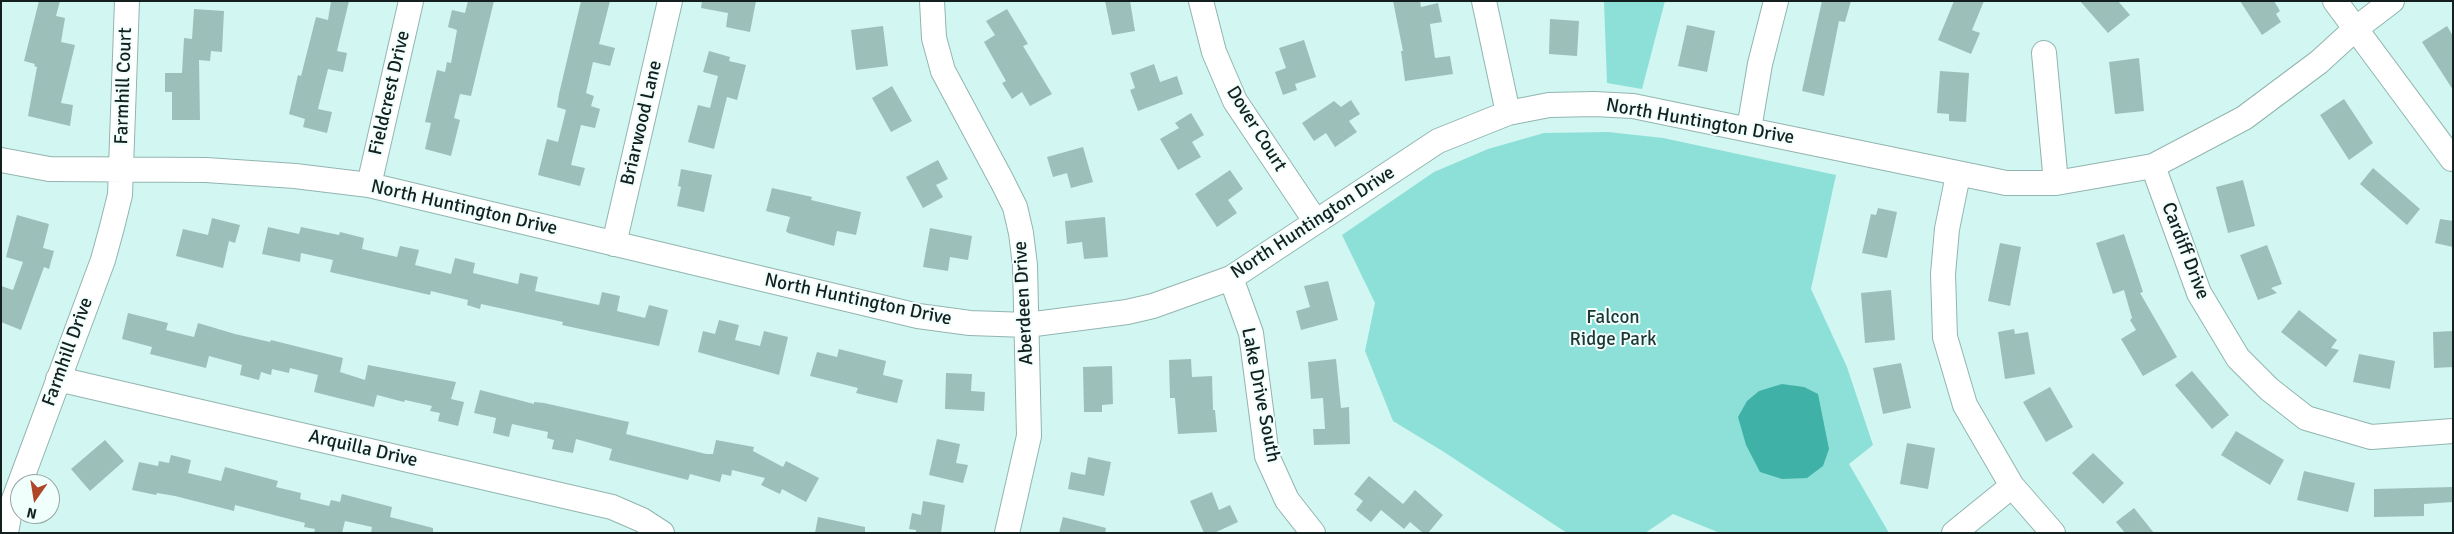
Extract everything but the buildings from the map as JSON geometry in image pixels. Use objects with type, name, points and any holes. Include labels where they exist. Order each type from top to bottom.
[{"type":"street","name":"Farmhill Court","points":[[121,170],[127,1]]},
{"type":"street","name":"Fieldcrest Drive","points":[[369,185],[411,1]]},
{"type":"street","name":"Briarwood Lane","points":[[614,244],[670,1]]},
{"type":"street","name":"Aberdeen Drive","points":[[932,1],[934,38],[943,71],[1002,180],[1014,207],[1021,233],[1025,265],[1029,436],[1007,533]]},
{"type":"street","name":"Dover Court","points":[[1201,1],[1214,52],[1235,102],[1316,222]]},
{"type":"street","points":[[1484,1],[1508,113]]},
{"type":"street","points":[[1749,129],[1760,64],[1776,1]]},
{"type":"street","points":[[2335,1],[2354,30],[2452,159]]},
{"type":"street","name":"North Huntington Drive","points":[[1,160],[50,169],[216,171],[369,185],[918,316],[970,323],[1026,325],[1086,318],[1144,308],[1231,278],[1438,141],[1508,113],[1549,106],[1594,104],[1633,106],[1749,129],[1958,175],[2006,183],[2056,182],[2153,166],[2244,118],[2319,62],[2354,30],[2392,1]]},
{"type":"street","points":[[2044,53],[2056,182]]},
{"type":"street","name":"Cardiff Drive","points":[[2153,166],[2199,293],[2238,358],[2269,389],[2306,418],[2355,433],[2371,436],[2395,436],[2453,431]]},
{"type":"street","name":"Farmhill Drive","points":[[6,533],[10,510],[103,260],[120,195],[121,170]]},
{"type":"street","points":[[1958,175],[1947,229],[1944,274],[1945,337],[1965,405],[2012,486],[2053,533]]},
{"type":"street","name":"Lake Drive South","points":[[1231,278],[1251,333],[1268,456],[1287,500],[1313,533]]},
{"type":"street","name":"Arquilla Drive","points":[[58,379],[612,507],[642,520],[662,533]]},
{"type":"street","points":[[1954,533],[2012,486]]},
{"type":"green space","points":[[1604,1],[1665,1],[1642,89],[1607,83]]},
{"type":"green space","name":"Falcon Ridge Park","points":[[1608,132],[1663,138],[1836,175],[1811,289],[1847,367],[1873,445],[1849,464],[1889,533],[1720,533],[1673,514],[1645,533],[1567,533],[1444,452],[1393,421],[1365,351],[1375,303],[1342,235],[1434,172],[1488,149],[1544,133]]},
{"type":"shaded area","points":[[1782,384],[1804,387],[1818,394],[1829,449],[1823,466],[1807,478],[1782,479],[1760,472],[1746,445],[1738,417],[1747,401],[1759,391]]}]
